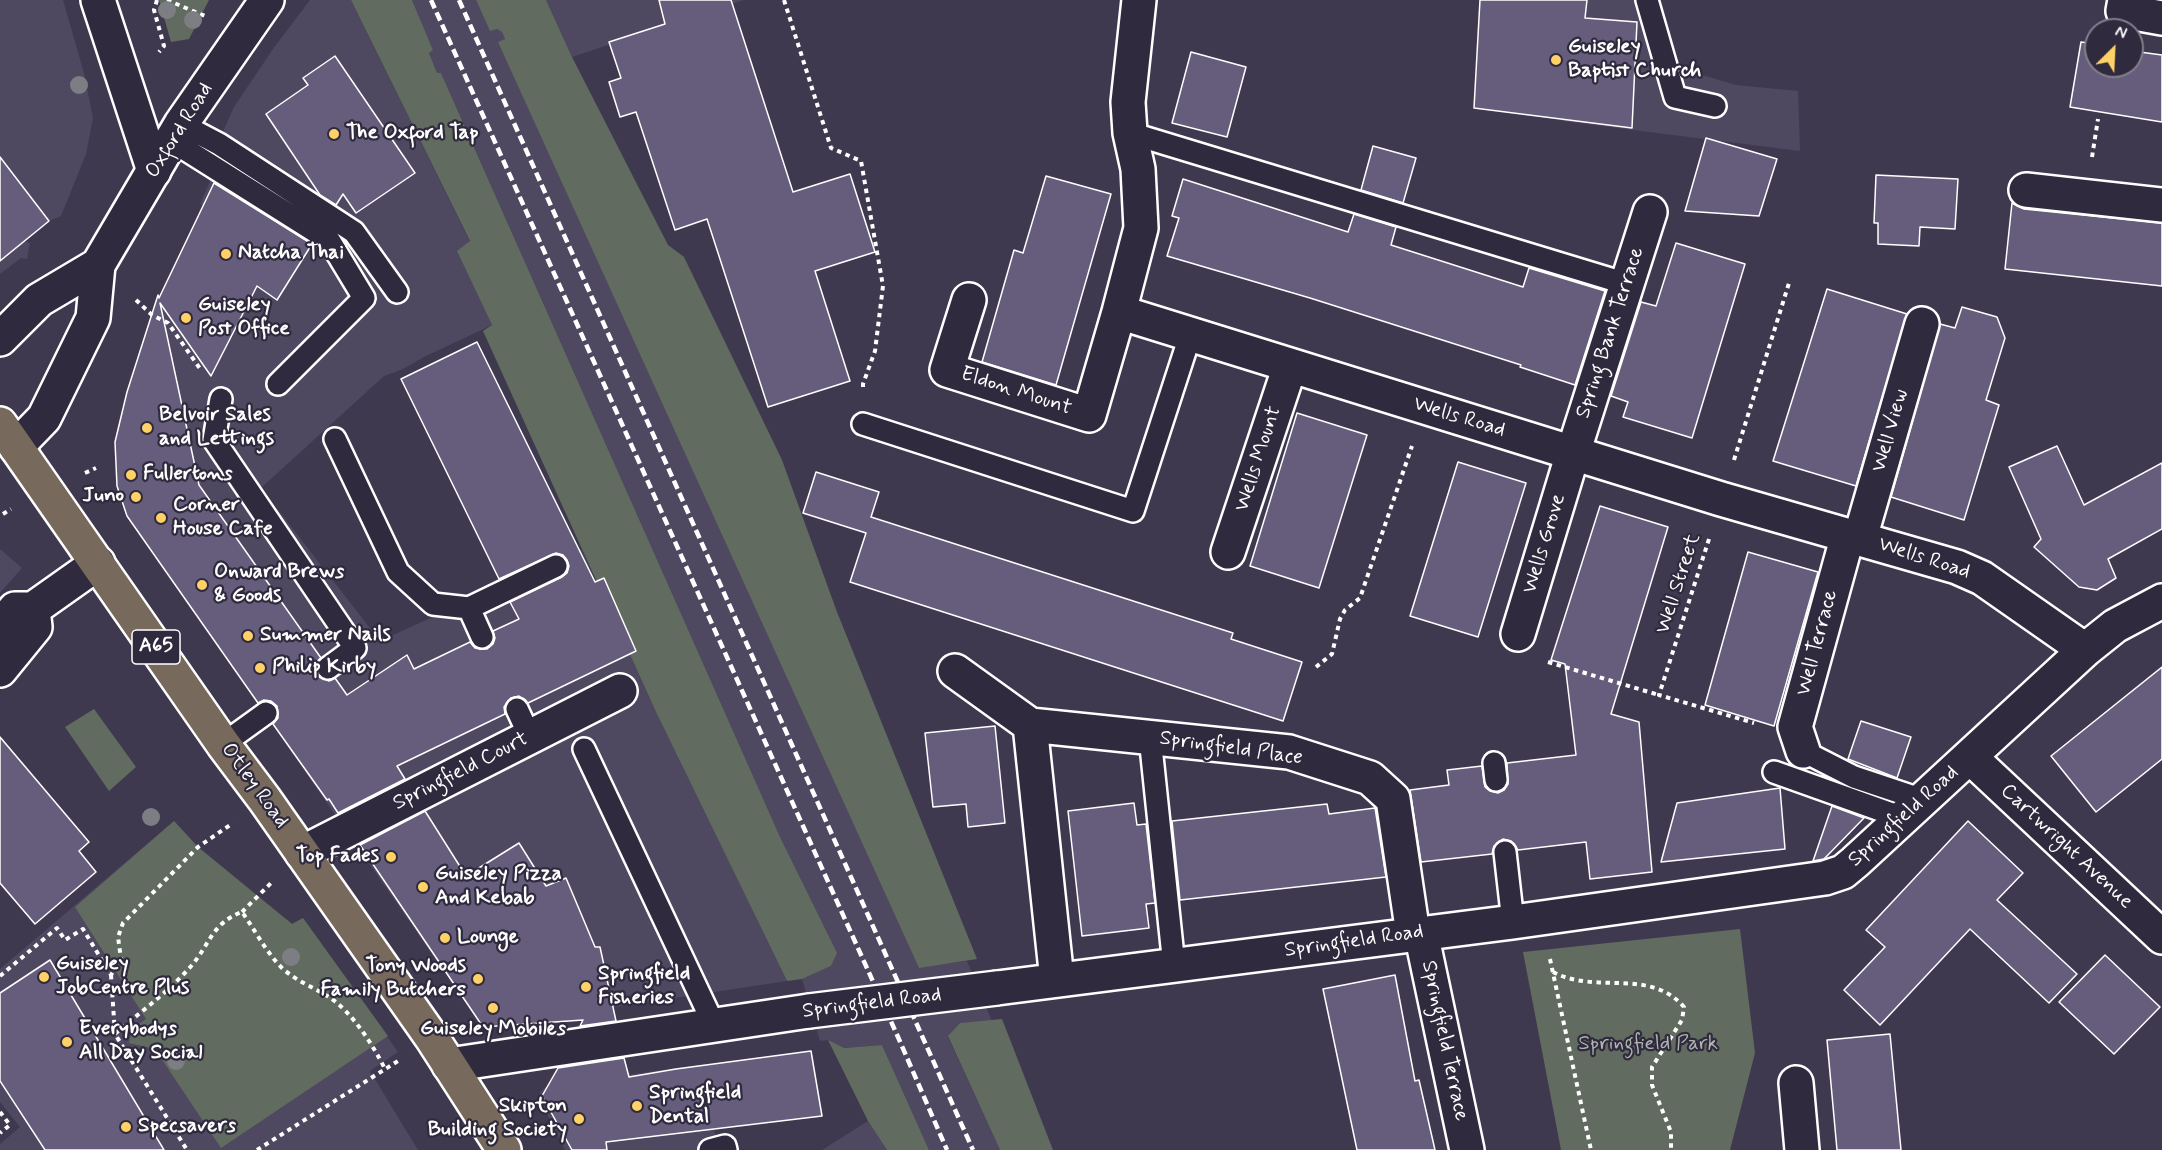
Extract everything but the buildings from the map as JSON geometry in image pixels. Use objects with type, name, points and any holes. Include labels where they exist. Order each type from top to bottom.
[{"type":"main road","name":"Otley Road","points":[[8,436],[432,1038],[504,1150]]},
{"type":"street","points":[[98,0],[154,171]]},
{"type":"street","name":"Oxford Road","points":[[8,436],[44,418],[93,318],[98,265],[177,132],[267,0]]},
{"type":"street","points":[[1119,312],[1141,228],[1138,169],[1130,133],[1128,102],[1139,0]]},
{"type":"street","points":[[2125,0],[2123,12],[2162,18]]},
{"type":"street","points":[[2026,190],[2162,205]]},
{"type":"street","name":"Spring Bank Terrace","points":[[1573,453],[1650,212]]},
{"type":"street","name":"Oxford Road","points":[[0,339],[39,300],[98,265]]},
{"type":"street","name":"Eldon Mount","points":[[969,300],[947,370],[1089,415],[1119,312]]},
{"type":"street","name":"Wells Road","points":[[1119,312],[1190,336],[1721,499],[1957,567],[1982,578],[2085,650]]},
{"type":"street","name":"Well View","points":[[1854,536],[1922,324]]},
{"type":"street","name":"Wells Mount","points":[[1228,552],[1290,366]]},
{"type":"street","name":"Wells Grove","points":[[1518,634],[1573,453]]},
{"type":"street","name":"Well Terrace","points":[[1803,751],[1795,726],[1854,536]]},
{"type":"street","points":[[0,627],[15,609],[33,609],[98,563]]},
{"type":"street","name":"Springfield Road","points":[[449,1065],[809,1011],[1527,920],[1825,878],[1843,872],[1970,758],[2085,650],[2115,626],[2162,602]]},
{"type":"street","points":[[0,670],[35,627],[33,609]]},
{"type":"street","name":"Springfield Place","points":[[955,671],[1030,724],[1289,752],[1370,778],[1393,798],[1417,933]]},
{"type":"street","name":"Springfield Court","points":[[302,853],[523,723],[620,691]]},
{"type":"street","points":[[1030,724],[1057,981]]},
{"type":"street","name":"Cartwright Avenue","points":[[1970,758],[2162,937]]},
{"type":"street","name":"Springfield Terrace","points":[[1417,933],[1467,1150]]},
{"type":"street","points":[[1796,1083],[1802,1150]]},
{"type":"lane","points":[[1647,0],[1675,97],[1715,106]]},
{"type":"lane","points":[[177,132],[219,144],[354,232],[397,292]]},
{"type":"lane","points":[[177,132],[329,240],[364,298],[278,384]]},
{"type":"lane","points":[[1130,133],[1628,284]]},
{"type":"lane","points":[[863,424],[1133,511],[1190,336]]},
{"type":"lane","points":[[221,399],[214,440],[355,648],[328,668]]},
{"type":"lane","points":[[335,439],[398,572],[433,604],[468,608],[556,566]]},
{"type":"lane","points":[[468,608],[482,637]]},
{"type":"lane","points":[[223,744],[266,713]]},
{"type":"lane","points":[[1150,737],[1174,966]]},
{"type":"lane","points":[[584,749],[714,1025]]},
{"type":"lane","points":[[1803,751],[1913,809]]},
{"type":"lane","points":[[1774,772],[1913,809]]},
{"type":"lane","points":[[1504,852],[1527,920]]},
{"type":"lane","points":[[710,1150],[724,1146],[726,1150]]},
{"type":"path","points":[[151,59],[164,46],[154,10],[157,0]]},
{"type":"path","points":[[784,0],[831,148],[861,161],[883,286],[875,351],[863,384],[863,424]]},
{"type":"path","name":"Well Street","points":[[1659,695],[1789,284]]},
{"type":"path","points":[[152,315],[168,323],[221,399]]},
{"type":"path","points":[[1316,667],[1332,654],[1340,619],[1345,610],[1360,598],[1424,408]]},
{"type":"path","points":[[81,475],[96,468]]},
{"type":"path","points":[[1518,634],[1513,651],[1763,726]]},
{"type":"path","points":[[111,975],[121,959],[118,937],[123,923],[198,847]]},
{"type":"path","points":[[115,1034],[192,965],[228,917],[242,912],[257,896]]},
{"type":"path","points":[[242,912],[264,946],[282,968],[299,981],[330,998],[349,1013],[385,1069]]},
{"type":"path","points":[[1527,920],[1553,972],[1590,1150]]},
{"type":"path","points":[[0,976],[57,928],[65,940],[82,929],[111,975],[115,1034],[187,1150]]},
{"type":"path","points":[[1553,972],[1564,978],[1578,981],[1655,986],[1675,996],[1684,1007],[1682,1020],[1652,1067],[1652,1085],[1671,1132],[1671,1150]]},
{"type":"path","points":[[257,1150],[373,1078]]},
{"type":"path","points":[[0,1112],[10,1125],[0,1133]]},
{"type":"shaded area","points":[[0,0],[63,0],[84,73],[93,118],[86,154],[61,216],[49,221],[24,241],[30,243],[27,259],[21,258],[0,274]]},
{"type":"shaded area","points":[[310,0],[351,0],[470,242],[458,252],[492,325],[384,376],[261,488],[380,641],[581,549],[656,712],[787,981],[483,1027],[127,516],[117,486],[115,442],[127,392],[150,319],[203,206],[200,204],[218,163],[220,138],[234,107]]},
{"type":"shaded area","points":[[412,0],[476,0],[490,30],[497,29],[502,32],[505,39],[499,42],[919,967],[967,961],[992,1021],[960,1023],[948,1037],[1000,1150],[929,1150],[882,1045],[843,1048],[828,1040],[820,1041],[802,979],[831,966],[836,953],[781,839],[441,73],[437,73],[429,53],[433,50]]},
{"type":"shaded area","points":[[546,0],[744,0],[572,57]]},
{"type":"shaded area","points":[[1587,0],[1649,0],[1672,66],[1736,85],[1798,91],[1800,151],[1562,121],[1568,18],[1585,18]]},
{"type":"shaded area","points":[[0,549],[22,568],[0,593]]},
{"type":"shaded area","points":[[174,821],[198,847],[292,924],[303,918],[398,1052],[370,1071],[418,1150],[0,1150],[0,1144],[20,1127],[0,1102],[0,969]]},
{"type":"shaded area","points":[[706,1064],[717,1150],[565,1150],[540,1100],[540,1092],[547,1086]]},
{"type":"shaded area","points":[[868,1121],[887,1150],[822,1150]]},
{"type":"green space","points":[[159,0],[209,0],[189,39],[171,42]]},
{"type":"green space","points":[[351,0],[412,0],[433,50],[429,53],[437,73],[441,73],[781,839],[837,953],[831,966],[802,979],[787,981],[656,712],[483,331],[492,325],[457,251],[470,241]]},
{"type":"green space","points":[[476,0],[546,0],[572,57],[668,245],[684,257],[782,460],[837,612],[977,959],[919,968],[498,42],[505,39],[502,32],[497,29],[490,31]]},
{"type":"green space","points":[[94,709],[136,767],[109,791],[65,727]]},
{"type":"green space","points":[[174,821],[198,847],[292,924],[303,918],[388,1036],[221,1148],[155,1049],[129,1043],[134,1029],[146,1019],[75,907]]},
{"type":"green space","name":"Springfield Park","points":[[1740,929],[1755,1053],[1730,1150],[1561,1150],[1523,952]]},
{"type":"green space","points":[[1002,1019],[1053,1150],[1000,1150],[948,1036],[960,1023]]},
{"type":"green space","points":[[828,1040],[844,1048],[882,1045],[929,1150],[887,1150],[868,1121]]},
{"type":"railway","points":[[431,0],[947,1150]]},
{"type":"railway","points":[[459,0],[973,1150]]},
{"type":"place","name":"Guiseley Baptist Church","points":[[1556,60]]},
{"type":"place","name":"The Oxford Tap","points":[[334,134]]},
{"type":"place","name":"Natcha Thai","points":[[226,254]]},
{"type":"place","name":"Guiseley Post Office","points":[[186,318]]},
{"type":"place","name":"Belvoir Sales and Lettings","points":[[147,428]]},
{"type":"place","name":"Fullertons","points":[[131,475]]},
{"type":"place","name":"Juno","points":[[136,497]]},
{"type":"place","name":"Corner House Cafe","points":[[161,518]]},
{"type":"place","name":"Onward Brews & Goods","points":[[202,585]]},
{"type":"place","name":"Summer Nails","points":[[248,636]]},
{"type":"place","name":"Philip Kirby","points":[[260,668]]},
{"type":"place","name":"Top Fades","points":[[391,857]]},
{"type":"place","name":"Guiseley Pizza And Kebab","points":[[423,887]]},
{"type":"place","name":"Lounge","points":[[445,938]]},
{"type":"place","name":"Guiseley JobCentre Plus","points":[[44,977]]},
{"type":"place","name":"Tony Woods Family Butchers","points":[[478,979]]},
{"type":"place","name":"Springfield Fisheries","points":[[586,987]]},
{"type":"place","name":"Guiseley Mobiles","points":[[493,1008]]},
{"type":"place","name":"Everybodys All Day Social","points":[[67,1042]]},
{"type":"place","name":"Springfield Dental","points":[[637,1106]]},
{"type":"place","name":"Skipton Building Society","points":[[579,1119]]},
{"type":"place","name":"Specsavers","points":[[126,1127]]}]
